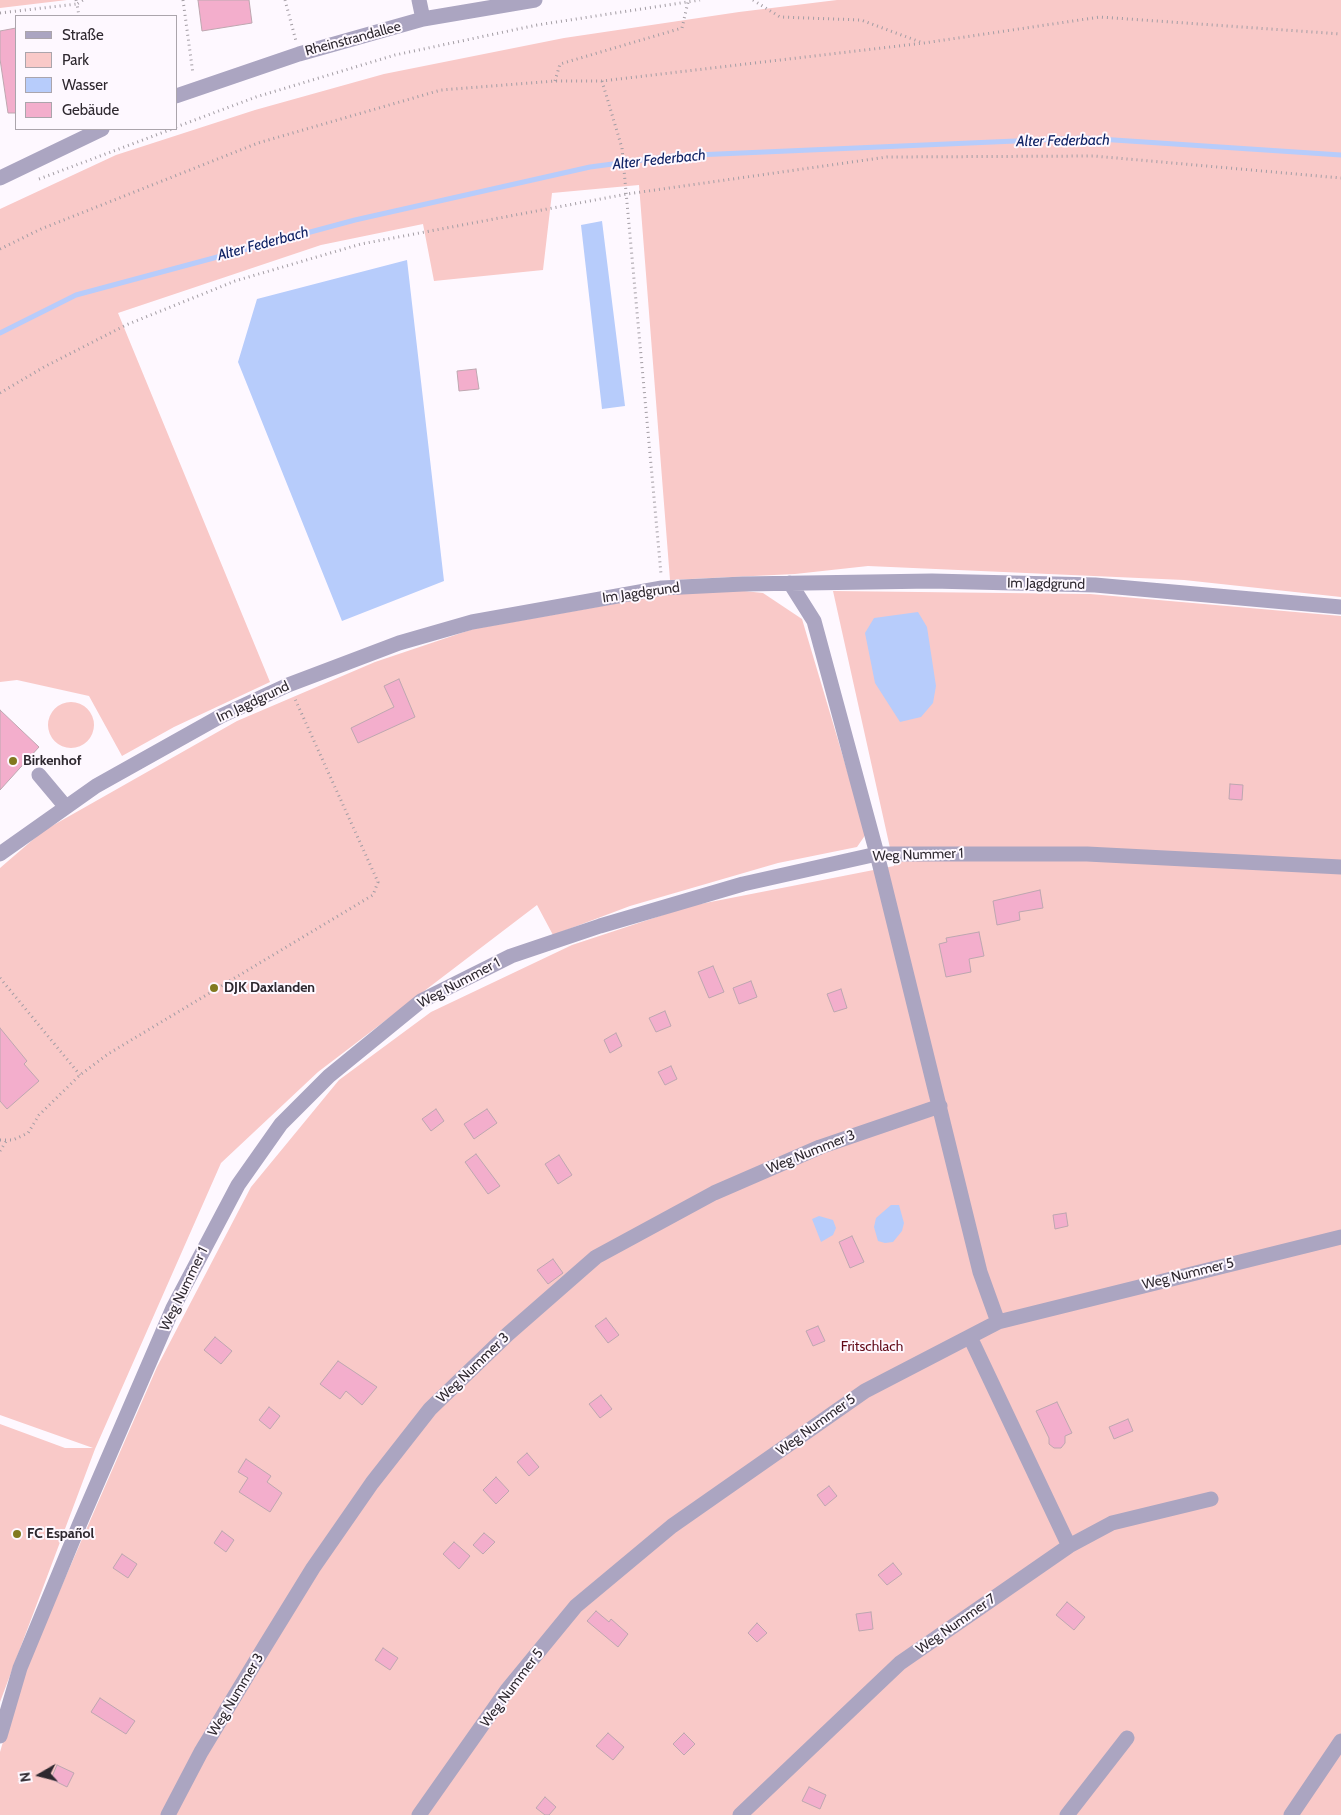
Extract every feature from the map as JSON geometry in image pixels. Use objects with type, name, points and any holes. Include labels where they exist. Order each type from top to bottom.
[{"type":"street","points":[[419,0],[423,19]]},
{"type":"street","name":"Rheinstrandallee","points":[[178,95],[299,54],[423,19],[535,0]]},
{"type":"street","points":[[0,178],[100,130]]},
{"type":"street","name":"Im Jagdgrund","points":[[0,854],[65,806],[96,786],[221,716],[288,685],[400,643],[472,622],[662,588],[790,583],[932,581],[1095,585],[1341,607]]},
{"type":"street","points":[[790,583],[814,621],[878,854],[980,1272],[998,1322]]},
{"type":"street","points":[[39,774],[65,806]]},
{"type":"street","name":"Weg Nummer 1","points":[[0,1736],[20,1668],[173,1308],[238,1185],[288,1117],[329,1076],[421,1001],[511,956],[600,926],[743,884],[878,854],[1087,854],[1341,867]]},
{"type":"street","name":"Weg Nummer 3","points":[[168,1815],[201,1752],[313,1568],[372,1483],[430,1409],[508,1334],[596,1257],[714,1193],[820,1147],[940,1106]]},
{"type":"street","name":"Weg Nummer 5","points":[[419,1815],[507,1690],[576,1606],[672,1526],[865,1390],[998,1322],[1341,1237]]},
{"type":"street","points":[[970,1337],[1069,1546]]},
{"type":"street","name":"Weg Nummer 7","points":[[740,1815],[900,1663],[1069,1546],[1112,1523],[1212,1499]]},
{"type":"street","points":[[1067,1815],[1127,1738]]},
{"type":"street","points":[[1291,1815],[1341,1741]]},
{"type":"path","points":[[0,14],[83,0]]},
{"type":"path","points":[[182,0],[195,88]]},
{"type":"path","points":[[285,0],[299,54]]},
{"type":"path","points":[[178,126],[256,97],[395,55],[537,25],[700,0]]},
{"type":"path","points":[[753,0],[780,17],[862,20],[924,43]]},
{"type":"path","points":[[555,81],[560,64],[682,28],[688,1]]},
{"type":"path","points":[[77,2],[79,15]]},
{"type":"path","points":[[0,250],[41,229],[258,143],[441,90],[555,81],[602,81],[924,43],[1100,17],[1341,34]]},
{"type":"path","points":[[602,81],[622,148],[662,588]]},
{"type":"path","points":[[48,175],[169,130]]},
{"type":"path","points":[[0,393],[44,366],[126,325],[235,281],[362,244],[627,194],[887,157],[1094,156],[1341,178]]},
{"type":"path","points":[[0,1140],[13,1140],[28,1133],[39,1115],[80,1075],[108,1054],[373,895],[378,882],[288,685]]},
{"type":"path","points":[[0,978],[80,1075]]},
{"type":"path","points":[[0,1151],[7,1140]]},
{"type":"green space","points":[[0,0],[67,0],[0,8]]},
{"type":"green space","points":[[837,0],[1341,0],[1341,597],[1184,580],[868,566],[795,574],[670,580],[639,185],[552,193],[543,270],[434,281],[423,224],[321,245],[118,313],[270,682],[174,727],[122,756],[89,696],[17,680],[0,682],[0,209],[116,155],[255,110],[384,74],[564,38],[739,12]]},
{"type":"green space","name":"DJK Daxlanden","points":[[725,589],[763,593],[802,619],[866,834],[857,847],[778,863],[630,906],[553,935],[537,905],[318,1072],[221,1163],[95,1449],[0,1702],[0,1424],[65,1448],[93,1448],[0,1415],[0,868],[43,831],[237,721],[375,662],[473,629],[664,595]]},
{"type":"green space","name":"Fritschlach","points":[[833,591],[1090,594],[1341,616],[1341,1815],[0,1815],[0,1752],[22,1677],[157,1367],[251,1187],[339,1080],[431,1012],[572,945],[690,906],[894,866]]},
{"type":"green space","points":[[76,702],[88,708],[93,716],[93,734],[88,742],[80,747],[66,748],[54,742],[49,734],[48,720],[54,708],[62,703]]},
{"type":"water","points":[[602,221],[625,406],[602,409],[581,225]]},
{"type":"water","points":[[407,260],[444,581],[342,621],[238,362],[257,299]]},
{"type":"water","points":[[918,612],[927,627],[936,686],[933,703],[921,717],[900,722],[875,683],[865,633],[874,618]]},
{"type":"water","points":[[891,1205],[899,1205],[904,1223],[902,1231],[893,1242],[885,1243],[878,1241],[874,1227],[876,1218]]},
{"type":"water","points":[[819,1216],[833,1220],[836,1228],[833,1235],[821,1242],[812,1219]]},
{"type":"building","points":[[198,0],[249,0],[252,23],[202,31]]},
{"type":"building","points":[[15,28],[15,113],[8,113],[0,59],[0,31]]},
{"type":"building","points":[[476,369],[479,389],[459,391],[457,371]]},
{"type":"building","points":[[399,679],[415,717],[358,743],[351,728],[394,707],[384,686]]},
{"type":"building","name":"Birkenhof","points":[[0,710],[39,747],[0,790]]},
{"type":"building","points":[[1230,784],[1243,785],[1242,800],[1229,799]]},
{"type":"building","points":[[1040,890],[1043,908],[1019,912],[1020,920],[997,925],[993,901]]},
{"type":"building","points":[[979,932],[984,956],[969,959],[971,972],[946,977],[939,944],[947,942],[946,938]]},
{"type":"building","points":[[713,966],[724,992],[709,998],[698,972]]},
{"type":"building","points":[[751,981],[757,997],[739,1004],[733,988]]},
{"type":"building","points":[[841,989],[847,1008],[834,1012],[827,994]]},
{"type":"building","points":[[665,1011],[671,1026],[656,1032],[649,1018]]},
{"type":"building","points":[[0,1028],[27,1061],[24,1064],[39,1081],[7,1109],[0,1101]]},
{"type":"building","points":[[616,1033],[622,1046],[610,1053],[604,1040]]},
{"type":"building","points":[[671,1066],[677,1079],[665,1085],[658,1072]]},
{"type":"building","points":[[436,1109],[444,1121],[431,1131],[422,1119]]},
{"type":"building","points":[[487,1109],[497,1123],[474,1139],[464,1124]]},
{"type":"building","points":[[476,1154],[500,1186],[488,1194],[465,1162]]},
{"type":"building","points":[[559,1155],[572,1175],[558,1184],[545,1164]]},
{"type":"building","points":[[1066,1213],[1068,1226],[1055,1229],[1053,1215]]},
{"type":"building","points":[[852,1236],[864,1262],[850,1268],[839,1242]]},
{"type":"building","points":[[553,1259],[563,1273],[548,1284],[537,1270]]},
{"type":"building","points":[[606,1318],[619,1335],[608,1343],[595,1326]]},
{"type":"building","points":[[818,1326],[825,1341],[813,1346],[806,1331]]},
{"type":"building","points":[[215,1337],[232,1351],[221,1364],[204,1350]]},
{"type":"building","points":[[338,1361],[377,1387],[362,1405],[346,1391],[340,1399],[320,1384]]},
{"type":"building","points":[[601,1395],[612,1409],[600,1418],[589,1404]]},
{"type":"building","points":[[1057,1402],[1072,1433],[1065,1436],[1065,1443],[1061,1448],[1054,1448],[1049,1444],[1049,1438],[1036,1411]]},
{"type":"building","points":[[269,1407],[280,1416],[270,1429],[259,1420]]},
{"type":"building","points":[[1128,1419],[1133,1431],[1114,1439],[1109,1427]]},
{"type":"building","points":[[527,1453],[539,1467],[529,1476],[517,1462]]},
{"type":"building","points":[[246,1459],[271,1476],[267,1482],[282,1493],[270,1512],[239,1492],[248,1478],[238,1472]]},
{"type":"building","points":[[496,1477],[509,1491],[496,1504],[483,1490]]},
{"type":"building","points":[[829,1486],[837,1496],[825,1506],[817,1495]]},
{"type":"building","points":[[222,1531],[234,1540],[226,1552],[214,1543]]},
{"type":"building","points":[[484,1533],[495,1542],[483,1554],[473,1545]]},
{"type":"building","points":[[454,1542],[470,1556],[459,1569],[443,1554]]},
{"type":"building","points":[[122,1554],[137,1564],[128,1578],[113,1568]]},
{"type":"building","points":[[893,1563],[902,1574],[887,1585],[878,1575]]},
{"type":"building","points":[[1067,1602],[1085,1617],[1074,1630],[1056,1615]]},
{"type":"building","points":[[596,1611],[609,1622],[611,1619],[628,1634],[618,1647],[587,1621]]},
{"type":"building","points":[[871,1612],[873,1629],[859,1631],[856,1614]]},
{"type":"building","points":[[757,1623],[767,1633],[757,1642],[748,1633]]},
{"type":"building","points":[[383,1648],[398,1658],[390,1670],[375,1660]]},
{"type":"building","points":[[100,1698],[135,1721],[126,1734],[91,1712]]},
{"type":"building","points":[[608,1733],[624,1747],[613,1760],[596,1746]]},
{"type":"building","points":[[684,1733],[695,1744],[684,1755],[673,1744]]},
{"type":"building","points":[[57,1765],[74,1773],[67,1787],[51,1779]]},
{"type":"building","points":[[809,1787],[826,1795],[820,1809],[802,1801]]},
{"type":"building","points":[[545,1797],[556,1807],[549,1815],[545,1815],[536,1808]]},
{"type":"waterway","name":"Alter Federbach","points":[[0,333],[76,295],[355,220],[590,167],[673,156],[1084,138],[1341,155]]},
{"type":"place","name":"Birkenhof","points":[[13,761]]},
{"type":"place","name":"DJK Daxlanden","points":[[214,988]]},
{"type":"place","name":"FC Español","points":[[17,1534]]}]
